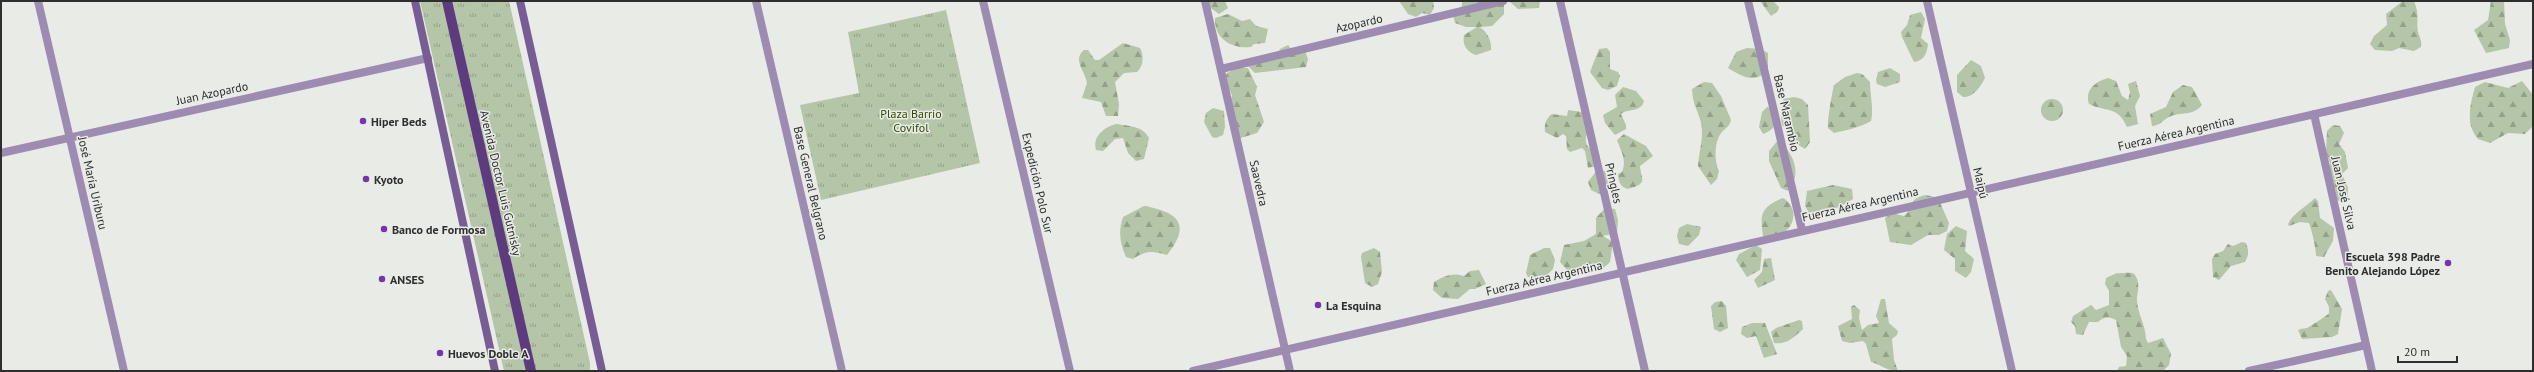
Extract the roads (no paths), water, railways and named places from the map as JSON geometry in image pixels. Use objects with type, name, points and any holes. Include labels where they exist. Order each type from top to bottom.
[{"type":"main road","points":[[415,1],[495,371]]},
{"type":"main road","name":"Avenida Doctor Luis Gutnisky","points":[[447,1],[530,371]]},
{"type":"main road","points":[[520,1],[603,371]]},
{"type":"street","name":"José María Uriburu","points":[[38,1],[124,371]]},
{"type":"street","name":"Base General Belgrano","points":[[756,1],[842,371]]},
{"type":"street","name":"Expedición Polo Sur","points":[[983,1],[1070,371]]},
{"type":"street","name":"Saavedra","points":[[1205,1],[1290,371]]},
{"type":"street","name":"Azopardo","points":[[1220,69],[1503,1]]},
{"type":"street","name":"Pringles","points":[[1560,1],[1644,371]]},
{"type":"street","name":"Base Marambio","points":[[1748,1],[1802,230]]},
{"type":"street","name":"Maipú","points":[[1927,1],[2012,371]]},
{"type":"street","name":"Juan Azopardo","points":[[1,153],[70,136],[428,58]]},
{"type":"street","name":"Fuerza Aérea Argentina","points":[[1193,371],[1622,273],[1971,191],[2533,64]]},
{"type":"street","name":"Juan José Silva","points":[[2314,114],[2372,371]]},
{"type":"street","points":[[2249,371],[2366,345]]},
{"type":"place","name":"Hiper Beds","points":[[363,121]]},
{"type":"place","name":"Kyoto","points":[[366,179]]},
{"type":"place","name":"Banco de Formosa","points":[[384,229]]},
{"type":"place","name":"Escuela 398 Padre Benito Alejando López","points":[[2448,263]]},
{"type":"place","name":"ANSES","points":[[382,279]]},
{"type":"place","name":"La Esquina","points":[[1318,305]]},
{"type":"place","name":"Huevos Doble A","points":[[440,353]]},
{"type":"park label","name":"Plaza Barrio Covifol","points":[[911,120]]}]
